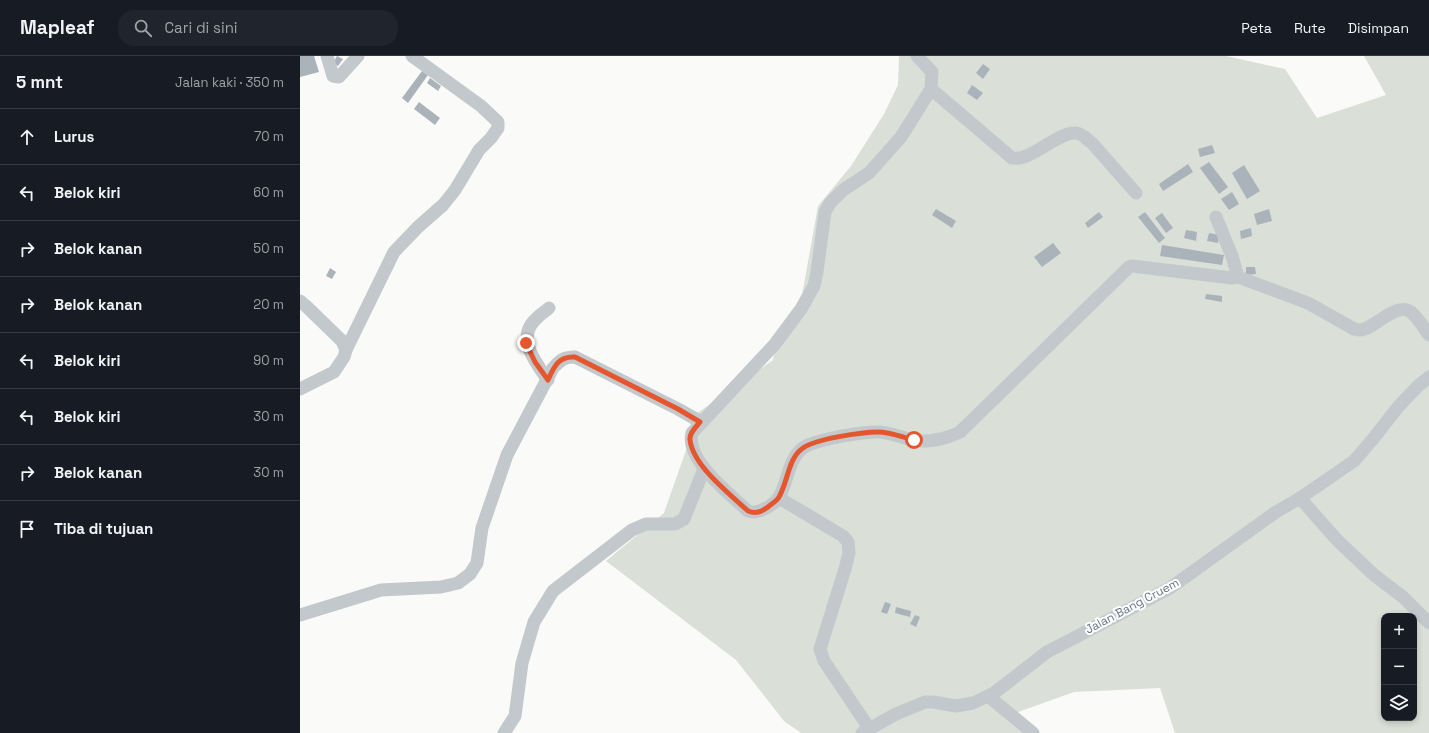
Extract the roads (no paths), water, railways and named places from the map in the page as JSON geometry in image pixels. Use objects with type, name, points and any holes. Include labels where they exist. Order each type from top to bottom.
[{"type":"street","points":[[327,56],[333,76],[339,77],[358,56]]},
{"type":"street","points":[[300,389],[334,372],[344,356],[394,252],[418,227],[443,205],[455,190],[479,150],[491,138],[498,128],[498,122],[480,106],[412,56]]},
{"type":"street","points":[[917,56],[932,72],[932,89],[901,137],[869,173],[843,190],[830,203],[825,212],[818,272],[814,286],[800,309],[775,344],[700,422],[692,433],[690,440],[695,455],[704,469],[748,511],[757,513],[762,511],[779,498],[795,457],[803,448],[817,442],[861,433],[878,432],[914,440],[941,439],[960,432],[1128,267],[1132,266],[1232,278],[1238,277],[1308,303],[1354,329],[1360,330],[1403,309],[1412,313],[1429,335]]},
{"type":"street","points":[[932,89],[1012,158],[1017,159],[1029,155],[1066,135],[1076,133],[1083,136],[1092,143],[1136,193]]},
{"type":"street","points":[[1216,217],[1232,256],[1238,277]]},
{"type":"street","points":[[300,301],[342,341],[346,350]]},
{"type":"street","points":[[548,380],[535,362],[526,343],[529,329],[536,319],[550,308]]},
{"type":"street","points":[[300,615],[381,590],[441,587],[458,583],[470,574],[477,563],[482,528],[507,456],[553,368],[560,360],[567,357],[575,357],[678,409],[700,422]]},
{"type":"street","name":"Jalan Bang Cruem","points":[[866,731],[896,714],[925,702],[956,706],[973,703],[988,696],[1047,652],[1170,588],[1276,512],[1300,498],[1354,461],[1398,407],[1429,377]]},
{"type":"street","points":[[504,733],[515,716],[522,663],[534,622],[553,591],[632,530],[646,524],[675,524],[684,519],[704,469]]},
{"type":"street","points":[[779,498],[843,536],[848,542],[849,553],[845,569],[820,646],[822,656],[866,731]]},
{"type":"street","points":[[1300,498],[1337,540],[1374,574],[1403,597],[1429,623]]},
{"type":"street","points":[[988,696],[1033,733]]}]
